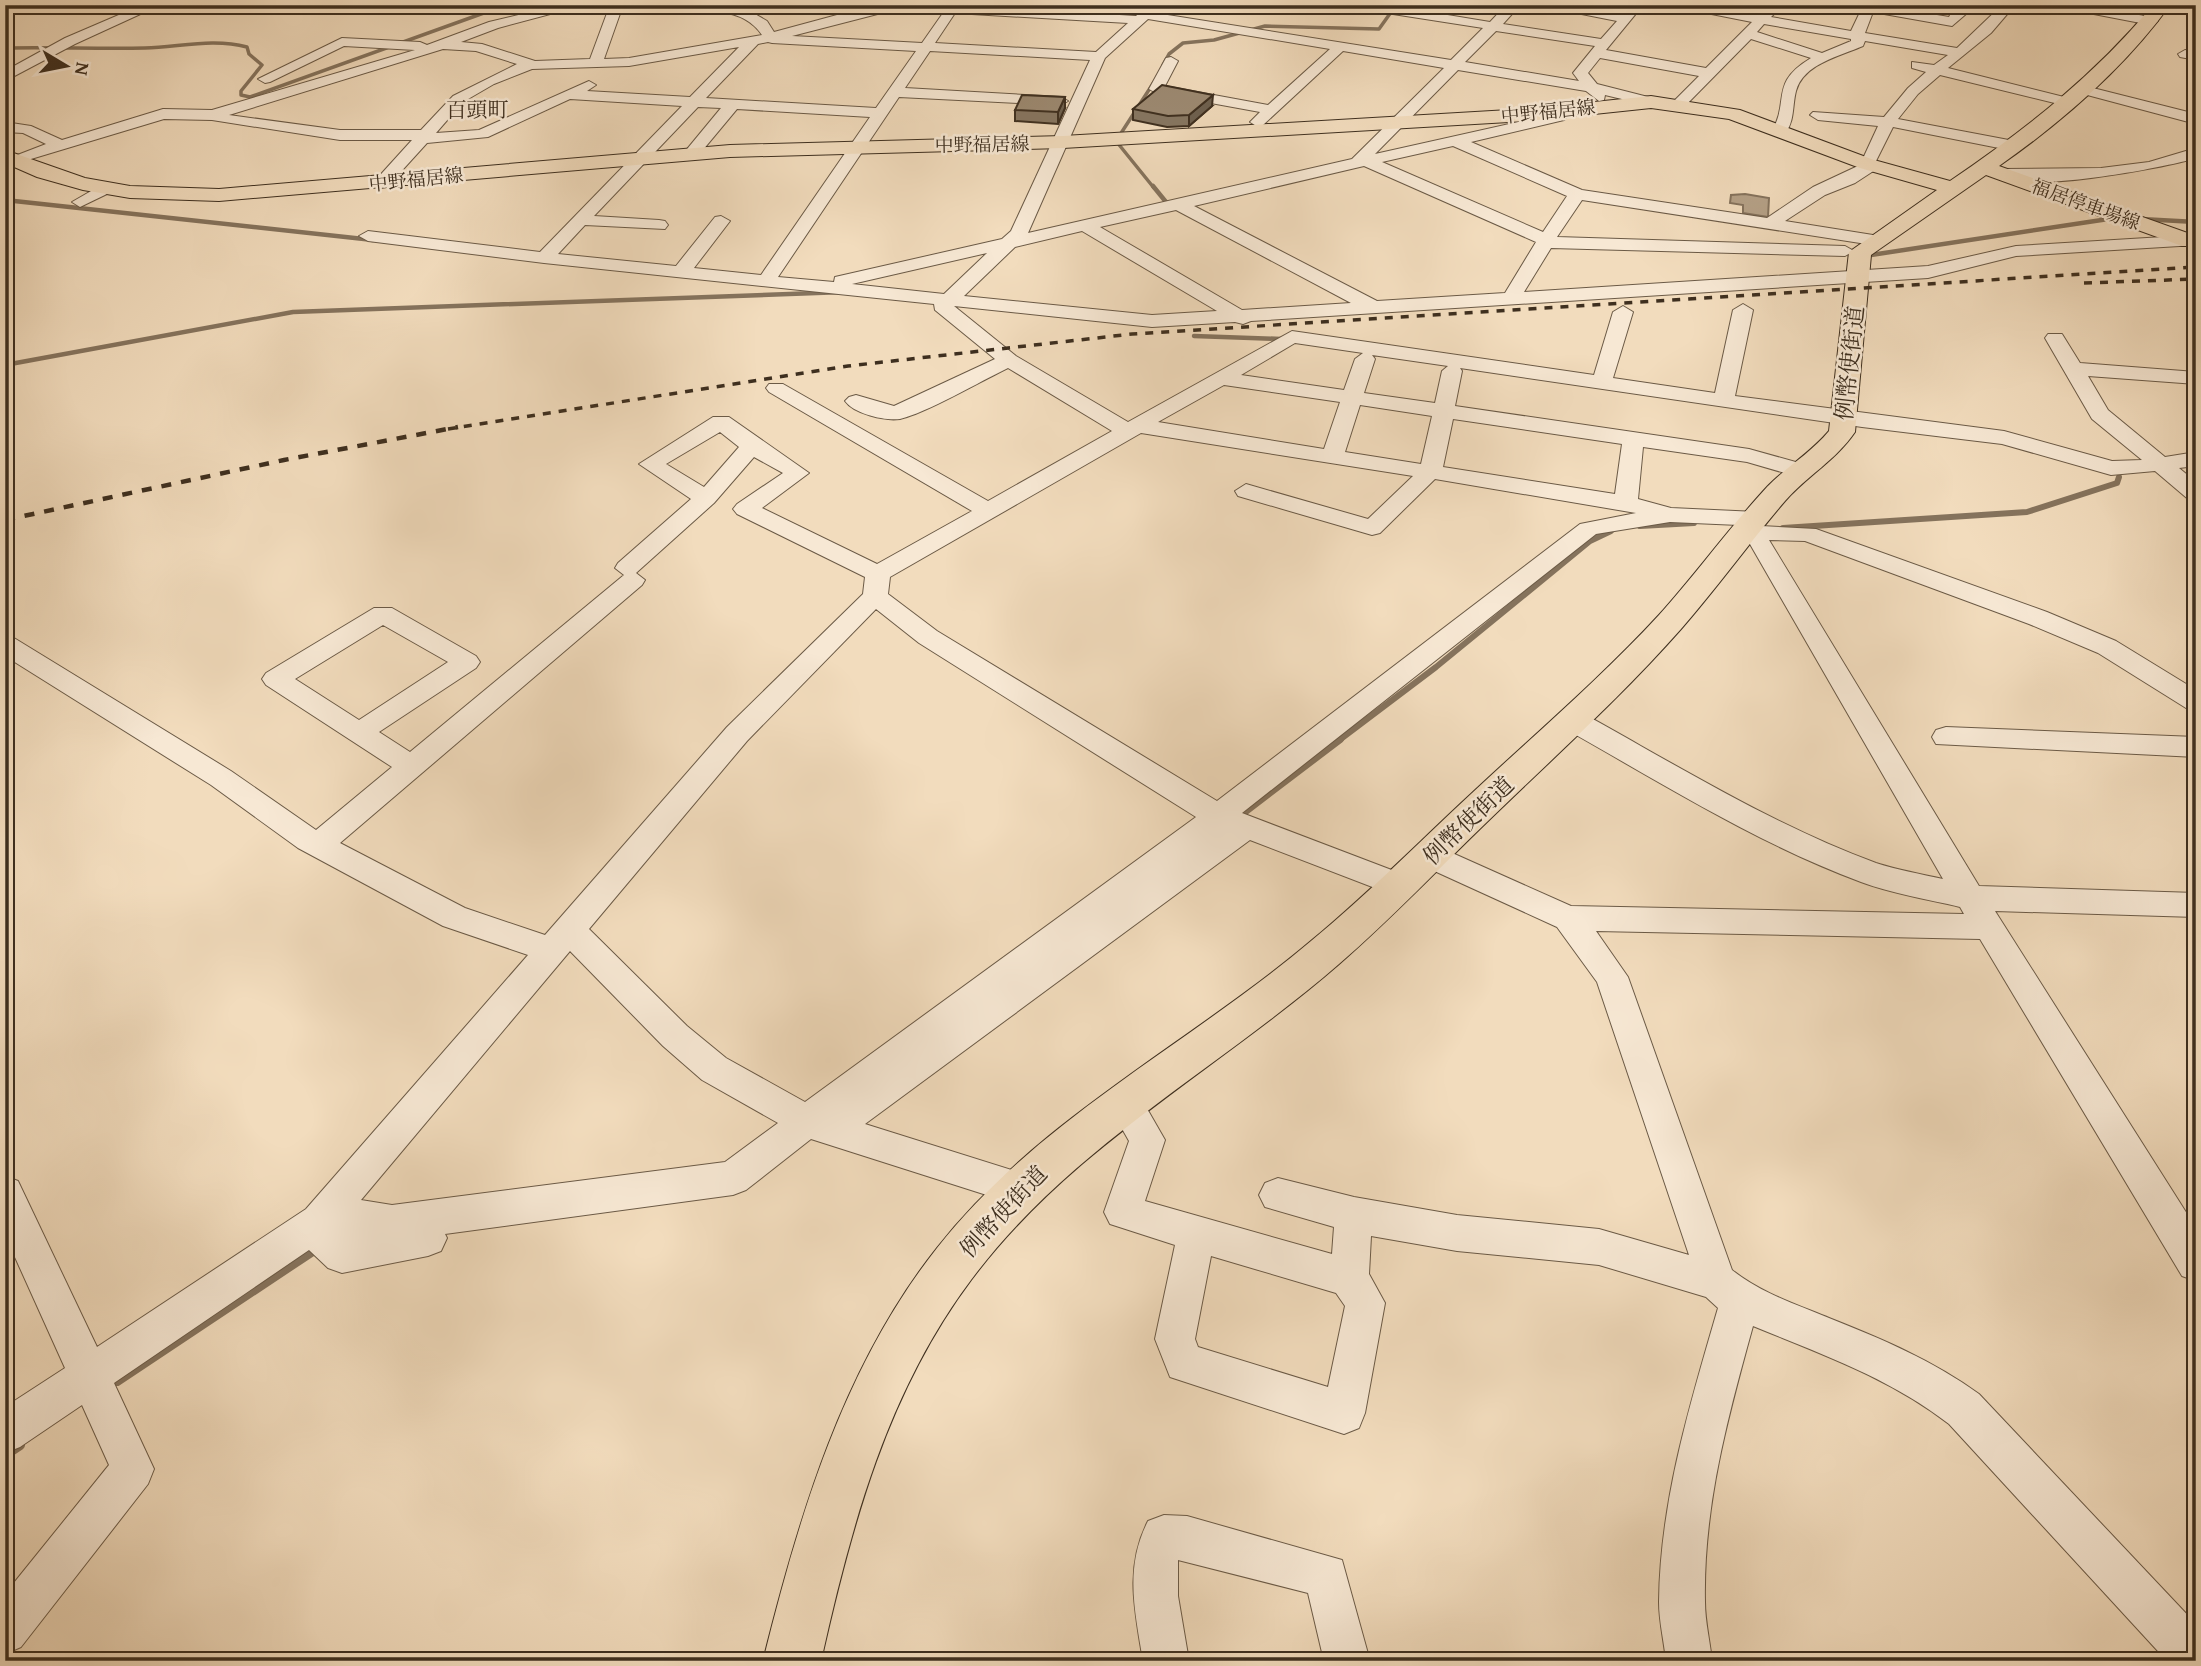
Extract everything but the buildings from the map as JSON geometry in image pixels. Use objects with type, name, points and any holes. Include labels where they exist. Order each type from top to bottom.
[{"type":"main road","points":[[1863,256],[1952,188],[1993,171],[2014,146],[2074,96],[2151,21],[2162,5]]},
{"type":"main road","name":"中野福居線","points":[[10,158],[62,179],[105,188],[219,195],[691,154],[858,146],[1063,142],[1563,112],[1651,102],[1732,114],[1869,164],[1952,188]]},
{"type":"main road","name":"福居停車場線","points":[[1993,171],[2193,240]]},
{"type":"main road","name":"例幣使街道","points":[[792,1661],[814,1562],[863,1419],[901,1343],[936,1287],[972,1240],[1018,1188],[1325,953],[1430,856],[1669,623],[1754,525],[1779,491],[1838,439],[1846,418],[1863,256]]},
{"type":"street","points":[[5,77],[70,41],[154,5]]},
{"type":"street","points":[[213,115],[438,46],[494,25],[578,5]]},
{"type":"street","points":[[647,5],[646,10],[764,5]]},
{"type":"street","points":[[1303,40],[1304,5],[1435,10],[1493,26],[1708,73]]},
{"type":"street","points":[[1361,160],[1514,5]]},
{"type":"street","points":[[1542,5],[1626,18]]},
{"type":"street","points":[[1606,106],[1580,73],[1637,5]]},
{"type":"street","points":[[1672,5],[1961,53]]},
{"type":"street","points":[[1678,104],[1759,19],[1777,5]]},
{"type":"street","points":[[1853,5],[1952,22],[1961,11],[1961,5]]},
{"type":"street","points":[[1989,5],[2008,6]]},
{"type":"street","points":[[2053,5],[2151,21]]},
{"type":"street","points":[[544,258],[694,102],[761,39],[762,24],[731,6]]},
{"type":"street","points":[[265,79],[342,42],[477,47],[528,65],[629,62],[761,39],[887,6],[951,10],[1147,13],[1590,87],[1651,102]]},
{"type":"street","points":[[1771,223],[1819,191],[1849,179],[1869,164],[1888,122],[1914,90],[1986,34],[2008,6]]},
{"type":"street","points":[[1780,131],[1784,125],[1789,90],[1811,64],[1821,57],[1841,52],[1858,43],[1857,36],[1870,7]]},
{"type":"street","points":[[595,64],[615,8]]},
{"type":"street","points":[[765,281],[951,10]]},
{"type":"street","points":[[1147,13],[1099,56],[1063,142],[1012,242],[945,299],[942,306],[1009,360],[1134,429],[1431,471],[1626,503],[1670,515],[1808,534],[2038,618],[2107,647],[2196,702]]},
{"type":"street","points":[[1746,33],[1821,57]]},
{"type":"street","points":[[761,39],[1099,56]]},
{"type":"street","points":[[1250,129],[1341,47]]},
{"type":"street","points":[[1841,52],[1866,56]]},
{"type":"street","points":[[1171,61],[1156,89],[1271,110]]},
{"type":"street","points":[[10,158],[163,114],[213,115],[340,135],[424,137],[482,134],[571,95],[629,62]]},
{"type":"street","points":[[1903,63],[2196,119]]},
{"type":"street","points":[[381,183],[458,99],[489,81],[528,65]]},
{"type":"street","points":[[895,92],[1079,102]]},
{"type":"street","points":[[571,95],[881,113]]},
{"type":"street","points":[[691,154],[733,104]]},
{"type":"street","points":[[821,286],[1361,160],[1559,117],[1563,112]]},
{"type":"street","points":[[1818,115],[1888,122],[2014,146]]},
{"type":"street","points":[[5,127],[26,130],[60,145]]},
{"type":"street","points":[[1453,140],[1578,194],[1771,223],[1863,256],[1928,272],[2016,251],[2193,240]]},
{"type":"street","points":[[1993,171],[2078,176],[2143,167],[2196,153]]},
{"type":"street","points":[[1361,160],[1545,241],[1863,256]]},
{"type":"street","points":[[80,202],[105,188]]},
{"type":"street","points":[[1511,298],[1545,241],[1578,194]]},
{"type":"street","points":[[1181,202],[1381,307]]},
{"type":"street","points":[[581,220],[659,225]]},
{"type":"street","points":[[681,271],[721,221]]},
{"type":"street","points":[[1084,225],[1243,318]]},
{"type":"street","points":[[368,236],[544,258],[1131,320],[1243,318],[1667,288],[1863,256]]},
{"type":"street","points":[[1647,245],[1667,288]]},
{"type":"street","points":[[1724,401],[1743,310]]},
{"type":"street","points":[[1602,381],[1623,312]]},
{"type":"street","points":[[5,1432],[92,1376],[319,1220],[737,734],[876,585],[989,511],[1292,337],[1724,401],[2013,440],[2111,468],[2126,469],[2196,459]]},
{"type":"street","points":[[2055,338],[2100,414],[2196,494]]},
{"type":"street","points":[[1333,456],[1365,359]]},
{"type":"street","points":[[856,401],[880,411],[897,413],[1009,360]]},
{"type":"street","points":[[2074,369],[2196,378]]},
{"type":"street","points":[[1246,491],[1372,528],[1431,471],[1452,371]]},
{"type":"street","points":[[1220,378],[1749,456],[1802,471]]},
{"type":"street","points":[[776,388],[989,511]]},
{"type":"street","points":[[706,498],[650,464],[721,422],[752,446],[798,472],[745,509],[876,585],[928,637],[1232,821],[1399,885]]},
{"type":"street","points":[[1626,503],[1633,439]]},
{"type":"street","points":[[320,844],[630,574],[636,558],[706,498],[752,446]]},
{"type":"street","points":[[319,1220],[342,1255],[387,1244],[745,1193],[819,1125],[1232,821],[1588,529],[1606,523],[1670,515]]},
{"type":"street","points":[[1754,525],[1978,913],[2052,1026],[2196,1263]]},
{"type":"street","points":[[358,733],[467,662],[383,614],[275,679],[358,733],[411,766]]},
{"type":"street","points":[[5,644],[320,844],[454,917],[560,940],[715,1069],[819,1125],[1018,1188]]},
{"type":"street","points":[[1572,720],[1731,809],[1814,850],[1978,913]]},
{"type":"street","points":[[1945,737],[2196,747]]},
{"type":"street","points":[[1430,856],[1569,918],[1978,913],[2196,905]]},
{"type":"street","points":[[1569,918],[1612,977],[1729,1292],[1695,1461],[1684,1541],[1682,1604],[1689,1661]]},
{"type":"street","points":[[1126,1104],[1147,1140],[1123,1212],[1349,1278]]},
{"type":"street","points":[[5,1192],[133,1469],[5,1631]]},
{"type":"street","points":[[1278,1195],[1354,1215],[1457,1233],[1599,1247],[1729,1292],[1891,1363],[1931,1384],[1964,1409],[2196,1658]]},
{"type":"street","points":[[1196,1234],[1175,1339],[1184,1363],[1344,1413],[1365,1303],[1349,1278],[1354,1215]]},
{"type":"street","points":[[1166,1661],[1153,1568],[1155,1549],[1164,1537],[1187,1538],[1326,1576],[1347,1661]]},
{"type":"shaded area","points":[[1731,195],[1769,198],[1768,217],[1743,213],[1743,205],[1730,203]]},
{"type":"waterway","points":[[5,48],[145,48],[209,43],[234,44],[247,47],[249,54],[262,65],[241,91],[241,95],[250,97],[506,5]]},
{"type":"waterway","points":[[1163,65],[1169,54],[1183,43],[1214,40],[1265,26],[1379,29],[1394,8],[1391,5]]},
{"type":"waterway","points":[[1154,82],[1116,141],[1154,188]]},
{"type":"waterway","points":[[1153,186],[1166,202],[1172,203]]},
{"type":"waterway","points":[[5,200],[373,240]]},
{"type":"waterway","points":[[1871,255],[2115,218]]},
{"type":"waterway","points":[[2141,219],[2196,222]]},
{"type":"waterway","points":[[5,365],[293,312],[844,292]]},
{"type":"waterway","points":[[1194,336],[1281,339]]},
{"type":"waterway","points":[[1783,528],[2027,512],[2117,483],[2119,477]]},
{"type":"waterway","points":[[1640,526],[1694,523]]},
{"type":"waterway","points":[[1338,741],[1436,667],[1590,541],[1611,531]]},
{"type":"waterway","points":[[1235,819],[1340,739]]},
{"type":"waterway","points":[[117,1381],[317,1248]]},
{"type":"waterway","points":[[5,1455],[20,1445]]},
{"type":"railway","points":[[448,429],[848,366],[1132,334],[2196,267]]},
{"type":"railway","points":[[2084,283],[2196,279]]},
{"type":"railway","points":[[5,520],[284,460],[458,427]]},
{"type":"district","name":"百頭町","points":[[477,109]]}]
